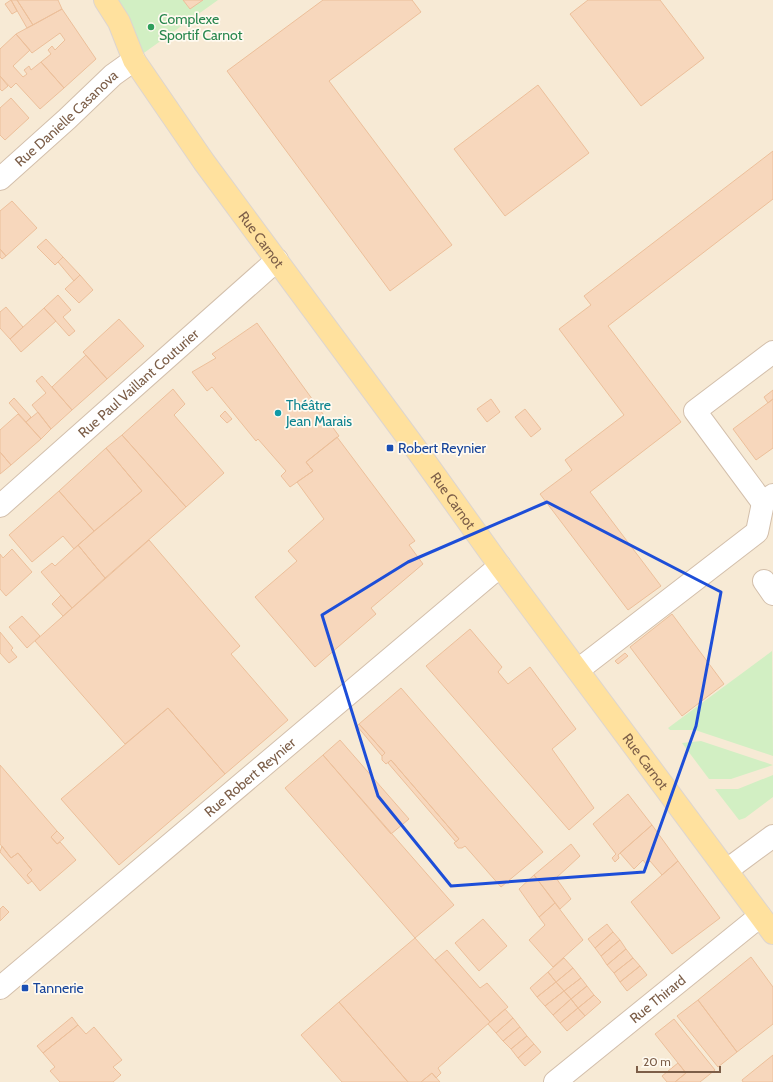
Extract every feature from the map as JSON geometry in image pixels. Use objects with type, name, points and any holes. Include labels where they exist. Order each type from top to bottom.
[{"type":"main road","name":"Rue Carnot","points":[[105,0],[119,22],[134,60],[204,162],[500,566],[773,933]]},
{"type":"street","name":"Rue Danielle Casanova","points":[[0,179],[67,119],[113,75],[134,60]]},
{"type":"street","name":"Rue Paul Vaillant Couturier","points":[[0,506],[277,260]]},
{"type":"street","points":[[578,670],[757,532],[768,499],[695,411],[773,352]]},
{"type":"street","name":"Rue Robert Reynier","points":[[0,988],[500,566]]},
{"type":"street","points":[[727,870],[773,836]]},
{"type":"street","name":"Rue Thirard","points":[[556,1082],[760,916]]},
{"type":"highlighted area","points":[[547,502],[721,592],[696,726],[644,872],[451,886],[378,796],[322,615],[408,562]]},
{"type":"shaded area","points":[[0,0],[773,0],[773,1082],[0,1082]]},
{"type":"green space","name":"Complexe Sportif Carnot","points":[[105,0],[218,0],[134,60]]},
{"type":"green space","points":[[772,651],[773,756],[695,730],[670,730],[668,728]]},
{"type":"green space","points":[[701,741],[773,765],[731,779],[709,779],[682,743]]},
{"type":"green space","points":[[773,775],[773,797],[745,818],[739,820],[715,789],[738,789]]},
{"type":"building","points":[[11,0],[17,11],[12,14],[5,4]]},
{"type":"building","points":[[11,0],[17,0],[33,25],[27,28]]},
{"type":"building","points":[[17,0],[58,0],[62,9],[33,25]]},
{"type":"building","points":[[183,0],[203,0],[190,9]]},
{"type":"building","points":[[323,0],[412,0],[421,12],[329,81],[452,245],[390,291],[227,71]]},
{"type":"building","points":[[588,0],[660,0],[704,58],[641,106],[570,14]]},
{"type":"building","points":[[62,9],[96,59],[64,88],[41,62],[51,54],[48,50],[52,46],[55,50],[65,40],[60,33],[32,53],[16,34]]},
{"type":"building","points":[[16,34],[30,50],[13,66],[23,77],[27,74],[24,70],[29,66],[31,70],[41,62],[64,88],[40,109],[16,83],[11,88],[0,76],[0,49]]},
{"type":"building","points":[[0,76],[8,86],[2,91],[0,89]]},
{"type":"building","points":[[538,85],[589,153],[505,216],[454,149]]},
{"type":"building","points":[[11,98],[29,118],[5,140],[0,135],[0,108]]},
{"type":"building","points":[[773,151],[773,199],[608,326],[681,422],[590,492],[661,586],[628,610],[540,494],[572,470],[565,460],[624,415],[559,329],[591,305],[584,296]]},
{"type":"building","points":[[12,201],[37,228],[6,256],[0,249],[0,211]]},
{"type":"building","points":[[46,239],[63,257],[55,265],[37,247]]},
{"type":"building","points":[[0,249],[6,256],[2,259],[0,257]]},
{"type":"building","points":[[63,257],[80,275],[74,281],[58,262]]},
{"type":"building","points":[[80,275],[93,290],[79,303],[65,289]]},
{"type":"building","points":[[58,295],[71,310],[63,317],[75,331],[69,336],[44,308]]},
{"type":"building","points":[[6,307],[23,327],[10,339],[0,328],[0,312]]},
{"type":"building","points":[[44,308],[56,321],[21,352],[10,339]]},
{"type":"building","points":[[119,319],[144,346],[107,379],[83,352]]},
{"type":"building","name":"Théâtre Jean Marais","points":[[257,323],[339,436],[306,462],[313,471],[290,487],[281,476],[286,471],[258,439],[256,441],[212,387],[207,391],[192,372],[216,358],[212,354]]},
{"type":"building","points":[[86,355],[107,379],[72,410],[52,387]]},
{"type":"building","points":[[42,376],[72,410],[51,429],[32,405],[46,393],[36,381]]},
{"type":"building","points":[[173,389],[185,404],[174,415],[224,473],[186,507],[122,435]]},
{"type":"building","points":[[773,390],[773,399],[768,403],[764,397]]},
{"type":"building","points":[[14,398],[31,417],[26,422],[9,403]]},
{"type":"building","points":[[491,399],[500,412],[487,422],[477,409]]},
{"type":"building","points":[[773,399],[773,448],[756,460],[733,429]]},
{"type":"building","points":[[525,409],[541,429],[531,437],[515,417]]},
{"type":"building","points":[[225,411],[232,419],[227,423],[220,416]]},
{"type":"building","points":[[38,412],[51,429],[41,439],[26,422]]},
{"type":"building","points":[[18,414],[41,439],[11,465],[0,452],[0,430]]},
{"type":"building","points":[[122,435],[186,507],[105,578],[78,545],[142,491],[106,448]]},
{"type":"building","points":[[337,437],[415,541],[409,545],[423,564],[371,608],[376,614],[315,667],[255,597],[297,561],[288,551],[324,519],[297,482],[313,471],[306,462]]},
{"type":"building","points":[[106,448],[142,491],[94,531],[59,491]]},
{"type":"building","points":[[0,452],[11,465],[0,474]]},
{"type":"building","points":[[59,491],[94,531],[74,549],[63,536],[32,562],[9,535]]},
{"type":"building","points":[[149,540],[240,646],[231,654],[288,720],[225,774],[168,708],[125,744],[35,641]]},
{"type":"building","points":[[78,545],[105,578],[72,608],[41,572],[52,563],[55,566]]},
{"type":"building","points":[[12,549],[32,572],[6,596],[0,589],[0,554],[3,558]]},
{"type":"building","points":[[61,595],[72,608],[63,616],[52,604]]},
{"type":"building","points":[[672,614],[724,684],[682,716],[630,647]]},
{"type":"building","points":[[22,616],[40,636],[27,648],[9,627]]},
{"type":"building","points":[[470,629],[502,667],[498,672],[508,684],[530,667],[576,729],[552,749],[594,808],[569,830],[426,666]]},
{"type":"building","points":[[0,632],[13,648],[11,650],[17,657],[9,663],[0,653]]},
{"type":"building","points":[[625,653],[628,656],[618,664],[615,661]]},
{"type":"building","points":[[401,688],[543,852],[501,887],[465,846],[458,848],[454,843],[459,839],[391,760],[386,764],[382,760],[382,756],[385,753],[359,724]]},
{"type":"building","points":[[168,708],[225,774],[119,865],[61,799]]},
{"type":"building","points":[[359,724],[385,753],[382,756],[357,726]]},
{"type":"building","points":[[340,740],[409,819],[391,834],[323,755]]},
{"type":"building","points":[[323,755],[454,905],[415,938],[285,788]]},
{"type":"building","points":[[391,760],[459,839],[456,842],[388,763]]},
{"type":"building","points":[[0,765],[57,831],[51,837],[57,844],[60,842],[76,860],[40,891],[27,875],[32,870],[18,853],[11,858],[0,844]]},
{"type":"building","points":[[628,794],[652,825],[618,855],[619,858],[615,862],[612,858],[616,854],[593,824]]},
{"type":"building","points":[[652,825],[678,861],[662,875],[650,861],[646,864],[643,860],[634,869],[620,853]]},
{"type":"building","points":[[57,831],[64,838],[57,844],[51,837]]},
{"type":"building","points":[[571,844],[580,856],[556,878],[571,899],[560,909],[534,875]]},
{"type":"building","points":[[2,846],[11,858],[18,853],[32,870],[27,875],[32,881],[28,884],[0,852]]},
{"type":"building","points":[[678,861],[720,918],[672,954],[631,902]]},
{"type":"building","points":[[534,875],[555,903],[539,917],[519,889]]},
{"type":"building","points":[[555,903],[583,940],[553,967],[529,940],[545,925],[539,917]]},
{"type":"building","points":[[3,906],[9,912],[0,921],[0,909]]},
{"type":"building","points":[[483,919],[507,946],[479,971],[455,943]]},
{"type":"building","points":[[607,924],[613,932],[595,948],[588,939]]},
{"type":"building","points":[[613,932],[620,940],[601,956],[595,948]]},
{"type":"building","points":[[415,938],[490,1022],[438,1068],[441,1073],[436,1078],[432,1073],[421,1082],[408,1082],[339,1002]]},
{"type":"building","points":[[620,940],[626,949],[607,965],[601,956]]},
{"type":"building","points":[[626,949],[633,958],[614,973],[607,965]]},
{"type":"building","points":[[447,950],[480,988],[487,983],[508,1007],[490,1022],[435,960]]},
{"type":"building","points":[[751,957],[773,987],[773,1024],[737,1052],[698,1000]]},
{"type":"building","points":[[564,958],[573,968],[556,982],[548,972]]},
{"type":"building","points":[[633,958],[640,966],[620,982],[614,973]]},
{"type":"building","points":[[640,966],[647,975],[627,991],[620,982]]},
{"type":"building","points":[[573,968],[581,978],[564,991],[556,982]]},
{"type":"building","points":[[548,972],[556,982],[537,997],[530,988]]},
{"type":"building","points":[[581,978],[587,986],[571,999],[564,991]]},
{"type":"building","points":[[556,982],[564,991],[545,1006],[537,997]]},
{"type":"building","points":[[587,986],[594,995],[578,1008],[571,999]]},
{"type":"building","points":[[564,991],[571,999],[553,1015],[545,1006]]},
{"type":"building","points":[[594,995],[601,1002],[585,1016],[578,1008]]},
{"type":"building","points":[[571,999],[578,1008],[560,1023],[553,1015]]},
{"type":"building","points":[[698,1000],[737,1052],[718,1067],[677,1016]]},
{"type":"building","points":[[339,1002],[408,1082],[342,1082],[301,1035]]},
{"type":"building","points":[[578,1008],[585,1016],[567,1031],[560,1023]]},
{"type":"building","points":[[505,1009],[513,1018],[496,1033],[488,1024]]},
{"type":"building","points":[[72,1017],[78,1025],[43,1053],[37,1046]]},
{"type":"building","points":[[513,1018],[520,1027],[503,1041],[496,1033]]},
{"type":"building","points":[[674,1019],[715,1070],[700,1082],[675,1082],[686,1073],[655,1034]]},
{"type":"building","points":[[78,1025],[86,1034],[94,1027],[122,1060],[113,1067],[121,1075],[113,1082],[60,1082],[50,1071],[55,1067],[43,1053]]},
{"type":"building","points":[[520,1027],[527,1036],[511,1049],[503,1041]]},
{"type":"building","points":[[527,1036],[534,1044],[518,1058],[511,1049]]},
{"type":"building","points":[[534,1044],[541,1052],[525,1066],[518,1058]]},
{"type":"building","points":[[773,1055],[773,1082],[743,1082],[742,1080]]},
{"type":"building","points":[[678,1063],[686,1073],[675,1082],[667,1082],[662,1076]]},
{"type":"building","points":[[432,1073],[440,1082],[421,1082]]},
{"type":"place","name":"Complexe Sportif Carnot","points":[[151,27]]},
{"type":"place","name":"Théâtre Jean Marais","points":[[278,413]]},
{"type":"place","name":"Robert Reynier","points":[[390,448]]},
{"type":"place","name":"Tannerie","points":[[25,988]]}]
